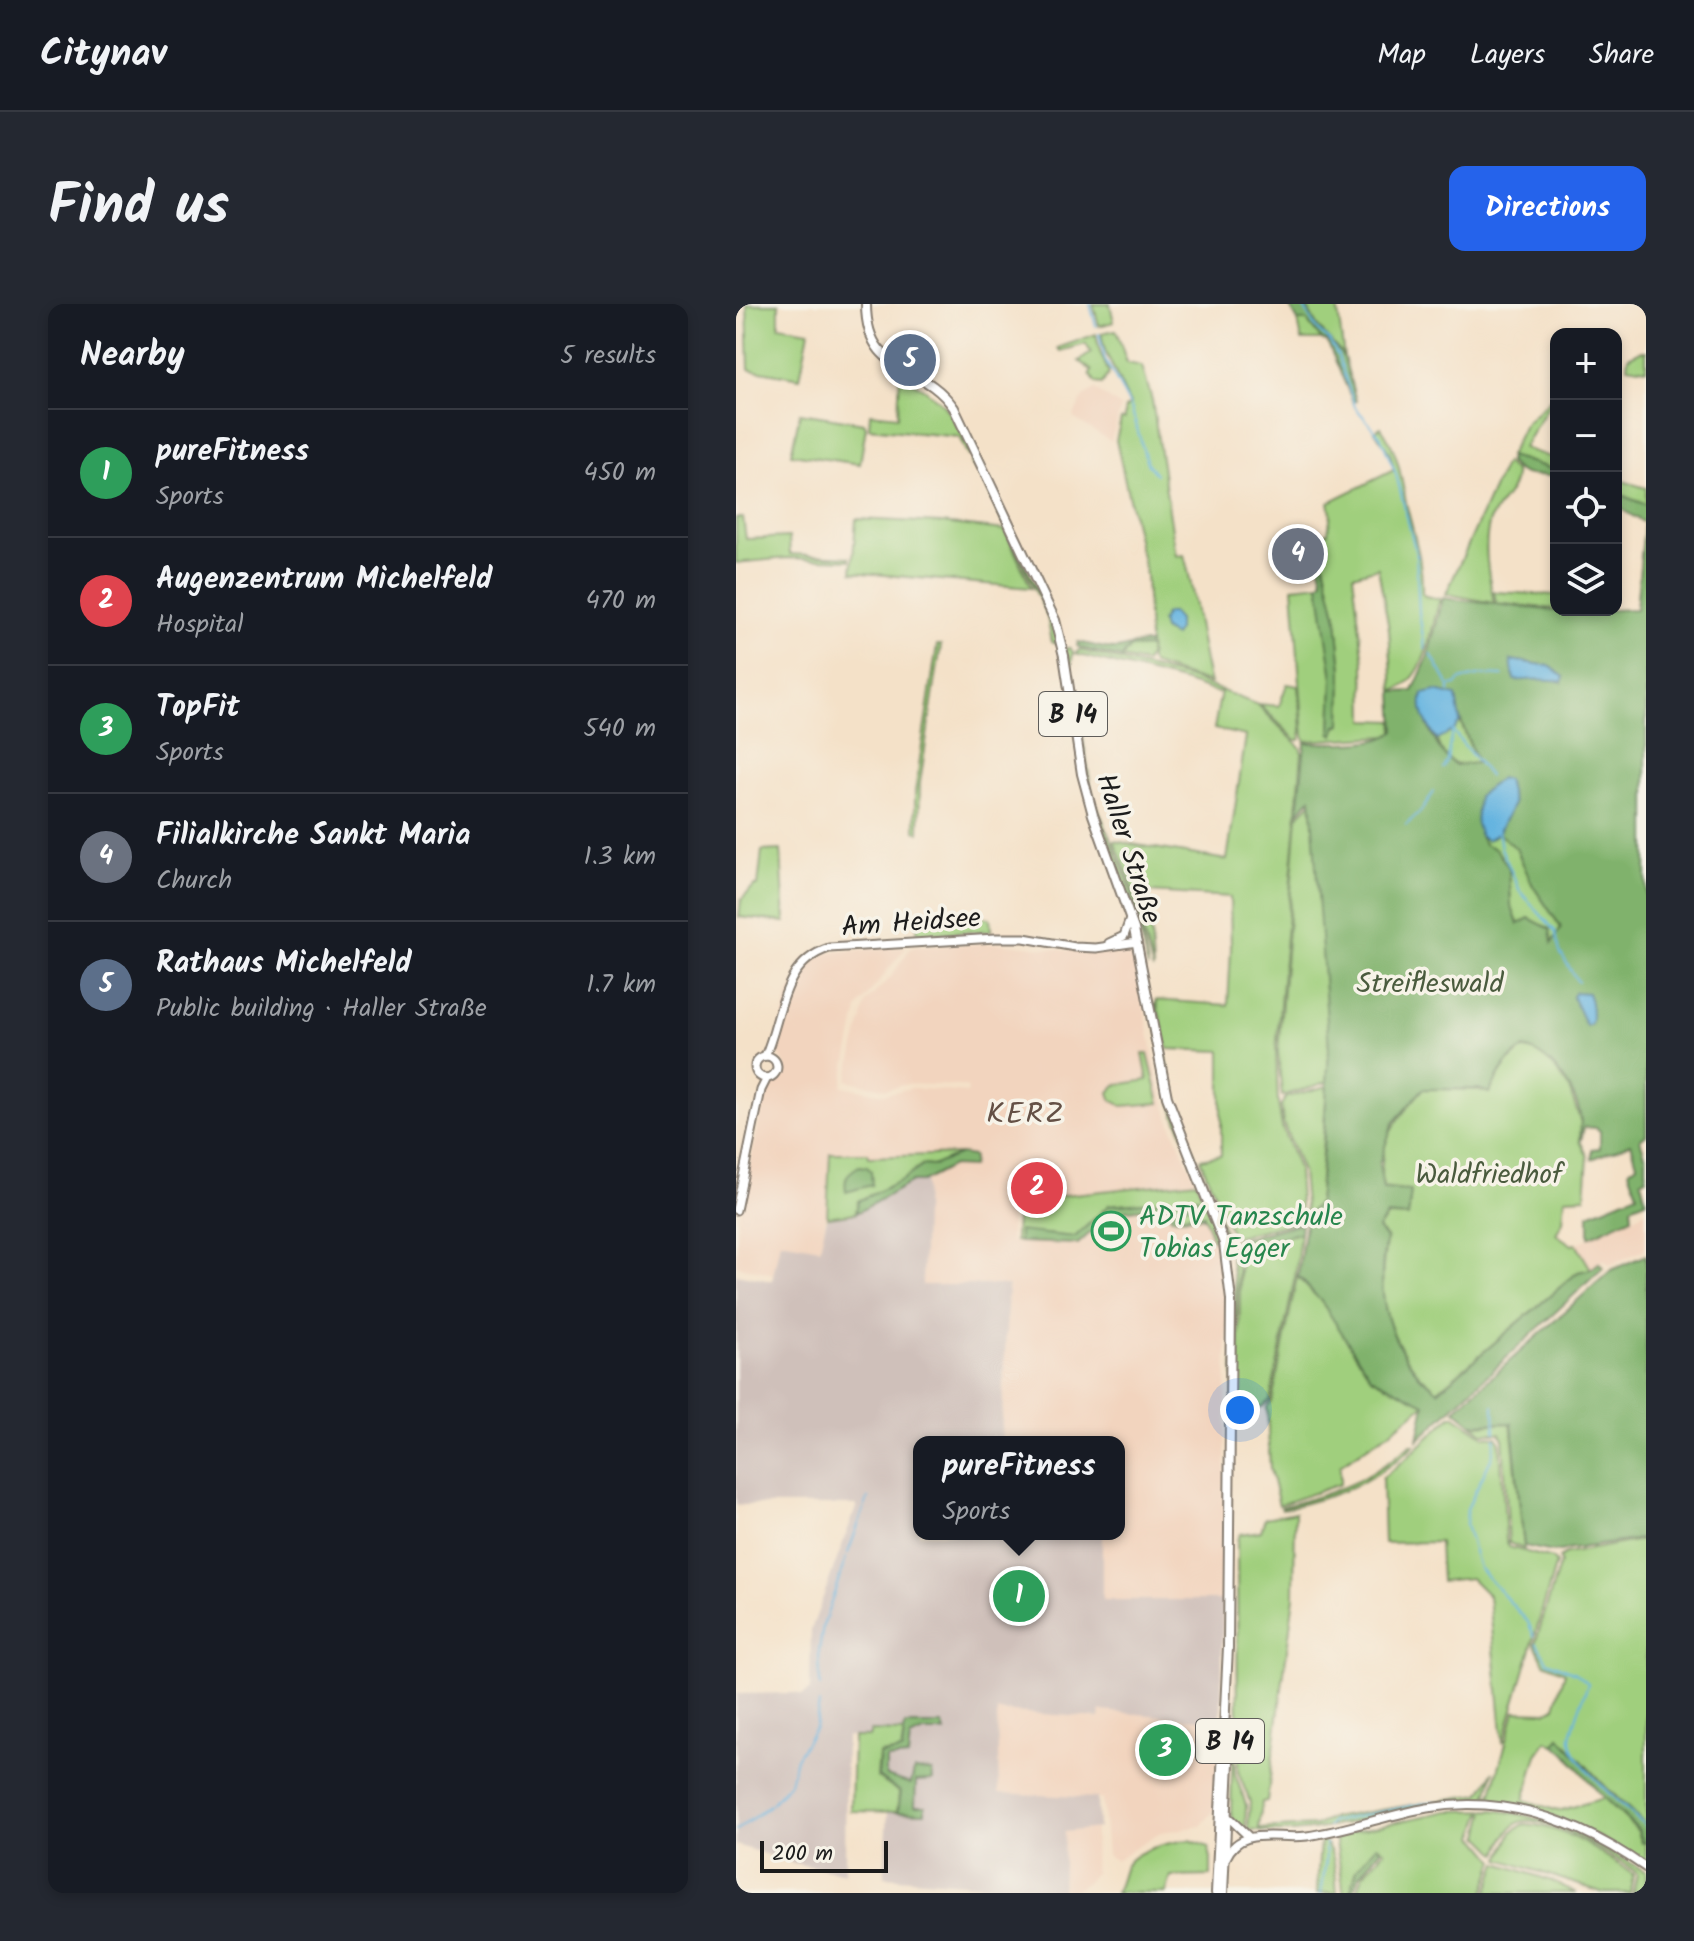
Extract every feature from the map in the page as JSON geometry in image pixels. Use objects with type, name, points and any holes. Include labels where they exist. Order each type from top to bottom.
[{"type":"main road","name":"Haller Straße","points":[[866,304],[867,327],[878,351],[933,386],[954,408],[1055,620],[1064,656],[1082,774],[1093,815],[1131,918],[1167,1097],[1228,1259],[1231,1300],[1228,1647]]},
{"type":"main road","points":[[1075,947],[1119,940],[1131,918]]},
{"type":"main road","name":"Am Heidsee","points":[[769,1056],[790,981],[805,960],[822,951],[836,947],[996,938],[1075,947]]},
{"type":"main road","points":[[1075,947],[1096,948],[1137,942]]},
{"type":"main road","points":[[736,1210],[763,1076],[755,1064],[769,1056],[777,1069],[773,1075],[763,1076]]},
{"type":"main road","name":"B 14","points":[[1223,1893],[1230,1761],[1228,1647]]},
{"type":"main road","name":"B 14","points":[[1216,1893],[1228,1647]]},
{"type":"main road","points":[[1231,1835],[1307,1836],[1441,1806],[1501,1806],[1530,1811],[1573,1825],[1646,1868]]},
{"type":"main road","points":[[1228,1817],[1246,1836]]},
{"type":"main road","points":[[1226,1858],[1232,1847],[1246,1836]]},
{"type":"shaded area","points":[[1095,390],[1121,407],[1111,441],[1073,418],[1083,397]]},
{"type":"shaded area","points":[[998,943],[1082,952],[1127,950],[1134,954],[1158,1079],[1171,1124],[1195,1180],[1011,1201],[1010,1241],[1078,1246],[1112,1212],[1170,1206],[1171,1218],[1203,1218],[1213,1239],[1219,1238],[1228,1278],[1221,1721],[1216,1808],[1201,1826],[1162,1832],[1115,1860],[1107,1855],[1102,1799],[999,1793],[997,1711],[1100,1718],[1102,1540],[1125,1540],[1125,1436],[1001,1436],[1008,1285],[922,1285],[925,1181],[952,1167],[971,1167],[960,1154],[869,1157],[829,1193],[821,1249],[780,1241],[773,1274],[736,1265],[738,1220],[766,1091],[769,1084],[784,1075],[786,1067],[776,1047],[789,994],[802,969],[817,957],[832,952],[906,947],[858,1008],[842,1086],[884,1094],[912,1088],[967,1093],[968,1088],[959,1086],[907,1084],[886,1089],[847,1080],[866,1002],[891,977],[911,947]]},
{"type":"shaded area","points":[[925,1181],[922,1285],[1008,1285],[1001,1436],[913,1436],[913,1540],[1102,1540],[1102,1600],[1223,1600],[1221,1721],[1101,1711],[1100,1718],[997,1711],[999,1793],[1097,1798],[1098,1828],[1064,1832],[1062,1893],[1014,1893],[991,1885],[884,1877],[888,1812],[897,1812],[877,1778],[879,1754],[869,1737],[846,1737],[845,1873],[793,1863],[736,1845],[736,1694],[794,1693],[802,1696],[810,1690],[811,1630],[857,1505],[736,1505],[736,1274],[772,1281],[780,1241],[820,1248],[827,1217],[856,1213],[912,1182]]},
{"type":"shaded area","points":[[1646,1211],[1646,1249],[1610,1265],[1603,1259],[1591,1269],[1576,1244]]},
{"type":"shaded area","points":[[1095,1828],[1094,1873],[1075,1890],[1062,1893],[1064,1832]]},
{"type":"green space","points":[[747,304],[779,304],[779,326],[809,331],[800,378],[749,369]]},
{"type":"green space","points":[[1093,304],[1110,304],[1114,322],[1099,326]]},
{"type":"green space","points":[[1288,304],[1305,304],[1317,326],[1344,357],[1356,401],[1353,402],[1327,341],[1322,340],[1307,321],[1298,321]]},
{"type":"green space","points":[[1305,304],[1337,304],[1344,357],[1317,326]]},
{"type":"green space","points":[[1307,320],[1322,340],[1302,340],[1298,321]]},
{"type":"green space","points":[[1116,330],[1127,363],[1142,366],[1152,400],[1176,556],[1184,555],[1210,683],[1153,665],[1150,661],[1146,575],[1116,440],[1121,419],[1125,419],[1125,408],[1130,404],[1105,351],[1101,333]]},
{"type":"green space","points":[[1096,334],[1109,373],[1102,384],[1096,383],[1090,374],[1092,371],[1079,361],[1091,353],[1086,344],[1061,351],[1058,348]]},
{"type":"green space","points":[[1646,351],[1646,369],[1627,366],[1628,357]]},
{"type":"green space","points":[[900,374],[945,407],[972,455],[968,456],[959,437],[869,428],[870,413],[898,416]]},
{"type":"green space","points":[[1550,400],[1523,448],[1550,457],[1550,468],[1509,456],[1524,425]]},
{"type":"green space","points":[[800,413],[864,423],[860,464],[791,454]]},
{"type":"green space","points":[[1381,427],[1393,448],[1399,468],[1420,561],[1422,593],[1440,599],[1420,666],[1404,686],[1393,691],[1389,629],[1378,568],[1353,575],[1364,663],[1365,720],[1393,721],[1394,731],[1388,736],[1306,741],[1293,587],[1320,584],[1333,678],[1331,732],[1341,724],[1342,670],[1337,619],[1318,537],[1328,532],[1329,502],[1394,470],[1390,454],[1375,431]]},
{"type":"green space","points":[[1509,456],[1550,468],[1550,476],[1528,475],[1509,463]]},
{"type":"green space","points":[[975,459],[1050,616],[1059,642],[1057,644],[1052,642],[1047,616],[982,477],[971,463]]},
{"type":"green space","points":[[1505,463],[1515,472],[1515,479],[1490,521],[1487,541],[1494,603],[1446,594]]},
{"type":"green space","points":[[1622,481],[1646,488],[1646,505],[1622,495]]},
{"type":"green space","name":"Streifleswald","points":[[1622,495],[1646,505],[1646,1135],[1640,1139],[1646,1158],[1646,1178],[1641,1181],[1646,1201],[1631,1207],[1632,1217],[1589,1237],[1589,1214],[1637,1194],[1629,1170],[1637,1164],[1631,1143],[1592,1159],[1592,1149],[1600,1148],[1600,1131],[1584,1127],[1581,1141],[1581,1122],[1575,1099],[1554,1067],[1534,1052],[1524,1048],[1513,1056],[1489,1093],[1479,1089],[1423,1089],[1393,1123],[1379,1164],[1383,1189],[1411,1191],[1408,1217],[1387,1215],[1378,1229],[1386,1238],[1382,1275],[1386,1310],[1398,1343],[1421,1377],[1438,1391],[1578,1272],[1599,1263],[1603,1268],[1418,1440],[1425,1404],[1371,1377],[1321,1301],[1298,1276],[1306,1217],[1318,1203],[1329,1049],[1311,798],[1298,813],[1305,743],[1366,742],[1395,731],[1393,692],[1413,691],[1427,659],[1443,598],[1550,610],[1550,616],[1622,616],[1622,610],[1636,609],[1644,523],[1622,510]],"holes":[[[1511,660],[1550,666],[1561,682]],[[1423,694],[1456,696],[1457,710],[1477,763],[1456,765],[1443,753],[1427,722]],[[1507,780],[1513,804],[1498,833],[1516,848],[1533,886],[1561,927],[1552,943],[1550,929],[1529,918],[1518,924],[1511,905],[1509,868],[1496,849],[1484,844],[1480,836],[1478,797],[1494,784]]]},
{"type":"green space","points":[[736,518],[743,518],[746,539],[789,537],[790,554],[849,557],[850,560],[788,558],[736,563]]},
{"type":"green space","points":[[856,519],[1005,530],[1031,588],[852,572]]},
{"type":"green space","points":[[1318,537],[1337,619],[1342,670],[1341,724],[1334,735],[1331,732],[1333,678],[1319,584],[1323,580],[1311,539]]},
{"type":"green space","points":[[1494,592],[1550,595],[1550,608],[1496,603]]},
{"type":"green space","points":[[1078,642],[1113,649],[1143,643],[1148,643],[1149,647],[1130,648],[1121,658],[1081,648],[1077,646]]},
{"type":"green space","points":[[937,645],[941,645],[920,782],[919,832],[915,831],[915,792]]},
{"type":"green space","points":[[1149,647],[1145,663],[1121,658],[1130,648]]},
{"type":"green space","points":[[1065,648],[1073,652],[1071,667],[1092,793],[1128,882],[1140,923],[1148,968],[1136,918],[1089,791]]},
{"type":"green space","points":[[1079,650],[1190,678],[1258,705],[1300,747],[1302,753],[1276,1050],[1278,1103],[1282,1127],[1298,1169],[1301,1221],[1233,1237],[1200,1159],[1221,1155],[1221,1051],[1168,1049],[1156,1000],[1228,1005],[1230,897],[1149,892],[1153,970],[1130,880],[1114,841],[1227,860],[1246,736],[1214,729],[1221,691],[1218,693],[1075,654]]},
{"type":"green space","points":[[1287,684],[1299,686],[1300,740],[1296,740],[1259,704],[1279,706]]},
{"type":"green space","points":[[1460,721],[1477,763],[1462,765],[1451,762],[1437,740]]},
{"type":"green space","points":[[1312,802],[1329,1049],[1327,1082],[1282,1096],[1278,1052],[1297,817]]},
{"type":"green space","points":[[1498,833],[1516,848],[1533,886],[1561,928],[1552,944],[1519,925],[1511,905],[1509,868],[1484,844],[1480,836],[1487,840]]},
{"type":"green space","points":[[781,850],[785,922],[739,917],[741,900],[758,886],[762,851]]},
{"type":"green space","points":[[918,914],[990,918],[991,931],[917,934]]},
{"type":"green space","points":[[1155,1004],[1178,1113],[1228,1239],[1174,1112]]},
{"type":"green space","name":"Waldfriedhof","points":[[1524,1049],[1538,1052],[1552,1064],[1569,1088],[1581,1123],[1580,1141],[1588,1157],[1585,1197],[1565,1198],[1563,1221],[1556,1234],[1572,1245],[1576,1244],[1591,1269],[1578,1272],[1437,1391],[1407,1358],[1386,1310],[1382,1276],[1387,1238],[1378,1229],[1388,1216],[1408,1217],[1411,1192],[1383,1188],[1385,1145],[1396,1123],[1423,1089],[1489,1093],[1508,1063]]},
{"type":"green space","points":[[1143,1054],[1148,1054],[1160,1103],[1122,1106],[1111,1099],[1109,1092],[1116,1085],[1148,1080]]},
{"type":"green space","points":[[1327,1086],[1318,1203],[1306,1217],[1302,1172],[1283,1122],[1281,1105],[1286,1097]]},
{"type":"green space","points":[[830,1153],[868,1153],[869,1157],[960,1154],[932,1166],[923,1165],[902,1180],[858,1201],[856,1213],[827,1217]]},
{"type":"green space","points":[[960,1154],[973,1156],[972,1167],[952,1166],[922,1182],[912,1182],[856,1213],[858,1201],[902,1180],[924,1165],[932,1166]]},
{"type":"green space","points":[[859,1166],[871,1171],[872,1185],[846,1192],[847,1176]]},
{"type":"green space","points":[[1196,1181],[1219,1238],[1213,1240],[1204,1217],[1175,1215],[1175,1206],[1202,1204],[1198,1197],[1109,1205],[1075,1237],[1020,1232],[1019,1242],[1015,1241],[1017,1200]]},
{"type":"green space","points":[[1198,1197],[1202,1204],[1175,1206],[1175,1215],[1204,1214],[1204,1217],[1171,1218],[1169,1205],[1113,1212],[1078,1244],[1019,1242],[1019,1231],[1075,1237],[1109,1205]]},
{"type":"green space","points":[[1301,1223],[1300,1233],[1247,1245],[1242,1239]]},
{"type":"green space","points":[[1300,1233],[1296,1272],[1270,1400],[1262,1407],[1239,1406],[1240,1266],[1233,1241],[1242,1239],[1247,1245]]},
{"type":"green space","points":[[1229,1243],[1232,1244],[1238,1271],[1235,1406],[1235,1289]]},
{"type":"green space","points":[[1646,1255],[1646,1538],[1553,1552],[1524,1546],[1512,1423],[1472,1424],[1455,1410],[1611,1270]]},
{"type":"green space","points":[[1297,1277],[1321,1301],[1371,1377],[1425,1404],[1340,1465],[1340,1484],[1279,1505],[1270,1469],[1267,1407],[1272,1401]]},
{"type":"green space","points":[[1451,1416],[1484,1436],[1497,1437],[1500,1443],[1509,1547],[1552,1559],[1556,1563],[1503,1743],[1489,1596],[1471,1578],[1441,1581],[1439,1542],[1384,1543],[1382,1478]]},
{"type":"green space","points":[[1511,1423],[1524,1549],[1509,1543],[1503,1438],[1500,1433],[1483,1433],[1473,1425]]},
{"type":"green space","points":[[1414,1445],[1395,1462],[1365,1481],[1335,1494],[1281,1507],[1319,1496],[1365,1477]]},
{"type":"green space","points":[[1295,1512],[1294,1597],[1267,1801],[1262,1802],[1259,1829],[1315,1826],[1332,1818],[1480,1794],[1494,1771],[1487,1795],[1491,1796],[1515,1711],[1546,1712],[1555,1707],[1565,1672],[1544,1663],[1535,1644],[1559,1558],[1566,1554],[1646,1539],[1646,1825],[1560,1737],[1554,1745],[1547,1741],[1537,1755],[1524,1800],[1558,1811],[1604,1798],[1637,1830],[1642,1843],[1646,1843],[1646,1865],[1579,1827],[1549,1815],[1488,1804],[1420,1808],[1298,1831],[1248,1830],[1250,1802],[1238,1772],[1237,1540],[1240,1534],[1261,1531],[1265,1518]]},
{"type":"green space","points":[[905,1725],[943,1725],[945,1732],[924,1732],[910,1738],[908,1757],[886,1759],[886,1776],[911,1784],[914,1770],[932,1771],[933,1780],[916,1781],[915,1806],[925,1806],[925,1813],[898,1812],[901,1792],[878,1777],[880,1755],[902,1751]]},
{"type":"green space","points":[[1233,1726],[1235,1774],[1246,1805],[1245,1828],[1235,1823],[1231,1812]]},
{"type":"green space","points":[[871,1731],[904,1732],[901,1751],[879,1754],[877,1778],[899,1792],[897,1812],[851,1811],[853,1737],[869,1737]]},
{"type":"green space","points":[[1560,1737],[1605,1788],[1646,1825],[1646,1843],[1643,1843],[1638,1829],[1600,1794],[1555,1745]]},
{"type":"green space","points":[[1495,1810],[1557,1825],[1608,1850],[1646,1872],[1646,1893],[1633,1893],[1637,1873],[1627,1866],[1597,1847],[1544,1823],[1518,1823],[1508,1833],[1498,1854],[1480,1836],[1485,1814],[1482,1813],[1475,1836],[1495,1860],[1484,1893],[1357,1893],[1363,1875],[1385,1851],[1377,1846],[1357,1869],[1350,1893],[1344,1893],[1335,1835],[1448,1811]]},
{"type":"green space","points":[[1524,1824],[1553,1829],[1609,1857],[1633,1874],[1630,1893],[1604,1893],[1500,1859],[1512,1832]]},
{"type":"green space","points":[[1320,1839],[1330,1849],[1337,1893],[1317,1893]]},
{"type":"green space","points":[[1190,1840],[1208,1847],[1211,1876],[1171,1877],[1166,1893],[1115,1893],[1124,1869],[1135,1856],[1153,1848]]},
{"type":"green space","points":[[1377,1845],[1381,1850],[1360,1875],[1353,1893],[1350,1893],[1357,1869]]},
{"type":"green space","points":[[1498,1863],[1552,1881],[1576,1893],[1487,1893]]},
{"type":"water","points":[[1166,613],[1172,613],[1178,620],[1178,630],[1174,636],[1163,630],[1161,621]]},
{"type":"water","points":[[1511,660],[1550,666],[1564,677],[1562,682],[1514,680]]},
{"type":"water","points":[[1436,691],[1456,696],[1460,721],[1455,729],[1437,740],[1424,718],[1422,707],[1423,694]]},
{"type":"water","points":[[1500,778],[1507,780],[1513,804],[1498,833],[1487,840],[1480,836],[1476,824],[1478,796]]},
{"type":"water","points":[[1575,992],[1588,993],[1592,1008],[1591,1024],[1586,1026],[1572,996]]},
{"type":"waterway","points":[[1090,304],[1096,326]]},
{"type":"waterway","points":[[1302,304],[1317,330],[1329,340],[1338,356],[1355,407],[1380,436],[1396,474],[1416,553],[1419,613],[1425,649]]},
{"type":"waterway","points":[[1099,334],[1105,360],[1131,407],[1147,463],[1156,474]]},
{"type":"waterway","points":[[1431,654],[1449,686],[1449,692]]},
{"type":"waterway","points":[[1449,686],[1482,675],[1503,676]]},
{"type":"waterway","points":[[1452,730],[1489,776]]},
{"type":"waterway","points":[[1443,768],[1452,731]]},
{"type":"waterway","points":[[1406,825],[1434,792]]},
{"type":"waterway","points":[[1498,831],[1501,848],[1520,891],[1555,931],[1560,952],[1578,982]]},
{"type":"waterway","points":[[1494,1406],[1495,1432]]},
{"type":"waterway","points":[[1495,1438],[1492,1457],[1467,1509],[1466,1525],[1479,1568],[1528,1622],[1534,1636]]},
{"type":"waterway","points":[[848,1553],[868,1498]]},
{"type":"waterway","points":[[820,1686],[819,1651],[823,1626],[846,1558]]},
{"type":"waterway","points":[[1537,1643],[1547,1661],[1576,1673],[1588,1683],[1572,1731],[1573,1747],[1601,1785],[1646,1826]]},
{"type":"waterway","points":[[736,1831],[772,1803],[790,1783],[796,1758],[815,1728],[819,1704]]},
{"type":"waterway","points":[[1328,1827],[1332,1822],[1435,1801]]},
{"type":"waterway","points":[[1321,1893],[1325,1843]]},
{"type":"place","name":"Rathaus Michelfeld","points":[[910,360]]},
{"type":"place","name":"Filialkirche Sankt Maria","points":[[1298,554]]},
{"type":"place","name":"Augenzentrum Michelfeld","points":[[1037,1188]]},
{"type":"place","name":"ADTV Tanzschule Tobias Egger","points":[[1111,1231]]},
{"type":"place","name":"pureFitness","points":[[1019,1596]]},
{"type":"place","name":"TopFit","points":[[1165,1750]]},
{"type":"district","name":"KERZ","points":[[1026,1113]]}]
